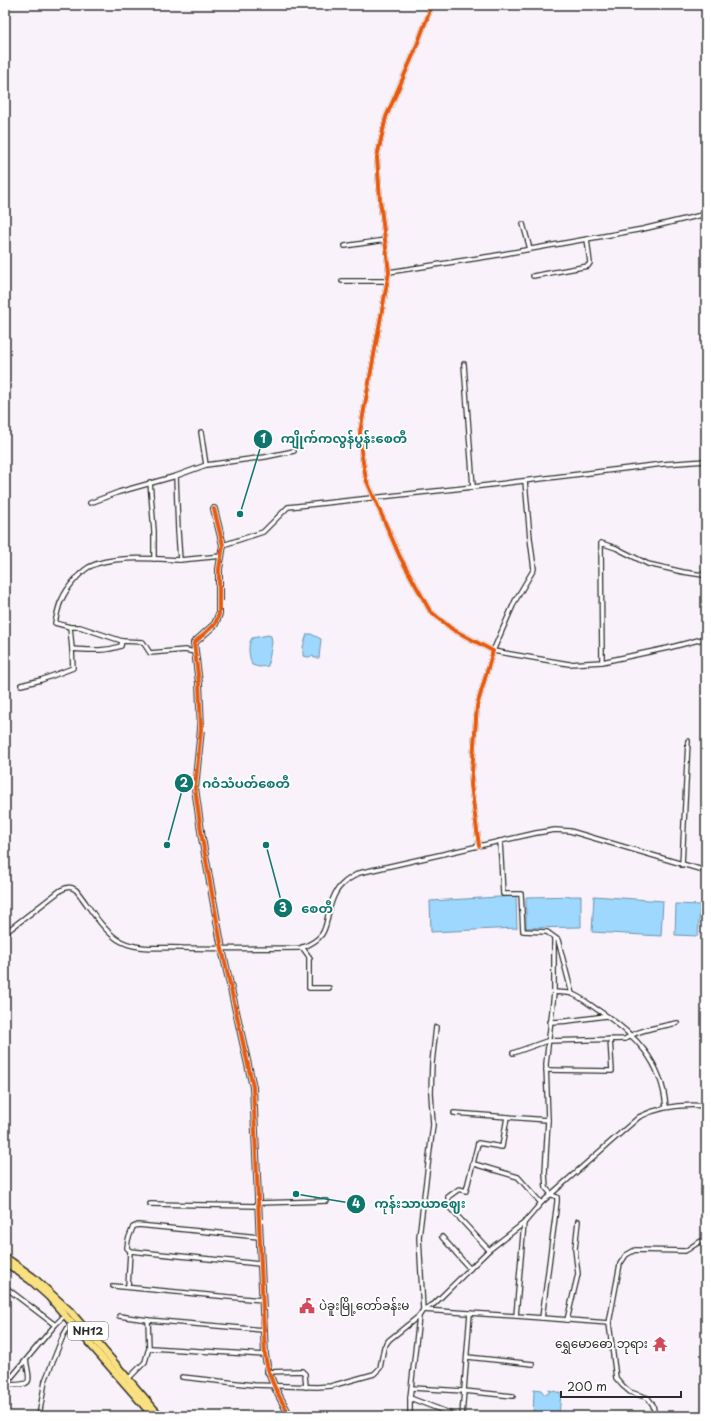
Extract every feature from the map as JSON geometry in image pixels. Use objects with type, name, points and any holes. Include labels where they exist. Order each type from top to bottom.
[{"type":"highway","name":"NH12","points":[[5,1257],[33,1276],[53,1294],[126,1380],[160,1416]]},
{"type":"highway","name":"NH12","points":[[5,1262],[30,1280],[66,1315],[73,1319]]},
{"type":"highway","name":"NH12","points":[[126,1380],[154,1416]]},
{"type":"street","points":[[432,5],[414,53],[386,117],[377,157],[380,200],[389,272],[384,307],[360,432],[360,451],[366,479],[374,499],[400,557],[430,611],[452,629],[493,651],[570,664],[602,662],[706,638]]},
{"type":"street","points":[[389,272],[643,229],[706,214]]},
{"type":"street","points":[[523,224],[530,249]]},
{"type":"street","points":[[533,276],[588,266],[590,263],[587,239]]},
{"type":"street","points":[[344,246],[385,240]]},
{"type":"street","points":[[342,281],[387,281]]},
{"type":"street","points":[[464,364],[473,488]]},
{"type":"street","points":[[201,432],[206,465]]},
{"type":"street","points":[[90,503],[150,482],[176,476],[206,465],[265,457],[294,451]]},
{"type":"street","points":[[223,544],[263,532],[288,507],[473,488],[663,464],[706,461]]},
{"type":"street","points":[[176,476],[180,560]]},
{"type":"street","points":[[479,846],[471,784],[477,706],[493,651],[515,601],[534,569],[525,481]]},
{"type":"street","points":[[150,482],[152,497],[154,559]]},
{"type":"street","points":[[214,509],[223,544],[218,583],[219,614],[215,624],[194,644],[199,683],[201,729],[195,788],[202,838],[222,949],[253,1087],[263,1330],[267,1372],[272,1385],[290,1416]]},
{"type":"street","points":[[602,662],[601,543],[616,548],[648,564],[703,575],[706,577]]},
{"type":"street","points":[[195,652],[185,650],[150,654],[143,642],[122,641],[80,627],[70,627],[55,623],[61,600],[71,584],[88,568],[113,561],[154,559],[180,560],[222,556]]},
{"type":"street","points":[[21,685],[41,680],[73,668],[70,627]]},
{"type":"street","points":[[72,649],[91,651],[110,650],[121,646],[122,641]]},
{"type":"street","points":[[682,865],[688,741]]},
{"type":"street","points":[[5,933],[61,890],[67,887],[72,887],[108,931],[117,939],[128,944],[142,947],[222,949],[302,947],[310,945],[319,939],[325,929],[334,896],[342,884],[359,873],[555,830],[570,831],[706,871]]},
{"type":"street","points":[[500,841],[503,894],[521,894],[523,931],[547,932],[558,940],[572,994]]},
{"type":"street","points":[[542,1318],[557,1202],[557,1197],[546,1188],[545,1173],[548,1120],[546,1070],[554,992],[554,938]]},
{"type":"street","points":[[302,947],[310,958],[309,988],[329,988]]},
{"type":"street","points":[[554,992],[572,994],[632,1035],[644,1048],[652,1062],[665,1097],[666,1107]]},
{"type":"street","points":[[550,1022],[562,1022],[606,1016]]},
{"type":"street","points":[[513,1053],[548,1041],[625,1039],[632,1035],[651,1029],[677,1023]]},
{"type":"street","points":[[423,1310],[420,1237],[432,1124],[432,1062],[436,1027]]},
{"type":"street","points":[[546,1070],[612,1071],[610,1040]]},
{"type":"street","points":[[182,1377],[254,1385],[306,1387],[331,1386],[374,1374],[380,1368],[384,1347],[389,1340],[419,1316],[423,1310],[434,1304],[489,1250],[524,1223],[541,1204],[639,1117],[649,1112],[666,1107],[706,1106]]},
{"type":"street","points":[[454,1113],[548,1120]]},
{"type":"street","points":[[489,1250],[450,1208],[448,1197],[460,1188],[466,1191],[474,1164],[478,1143],[502,1147],[507,1117]]},
{"type":"street","points":[[474,1164],[518,1177],[541,1204]]},
{"type":"street","points":[[150,1204],[258,1205],[327,1201]]},
{"type":"street","points":[[567,1320],[578,1274],[575,1249],[578,1221]]},
{"type":"street","points":[[516,1316],[524,1223]]},
{"type":"street","points":[[128,1287],[130,1251],[127,1248],[128,1240],[133,1227],[138,1225],[259,1237]]},
{"type":"street","points":[[442,1237],[470,1269]]},
{"type":"street","points":[[655,1416],[653,1405],[648,1398],[630,1392],[616,1378],[609,1323],[620,1264],[626,1255],[636,1250],[685,1251],[699,1242],[706,1240]]},
{"type":"street","points":[[130,1251],[260,1264]]},
{"type":"street","points":[[113,1286],[262,1300]]},
{"type":"street","points":[[5,1287],[55,1325]]},
{"type":"street","points":[[423,1310],[609,1323]]},
{"type":"street","points":[[462,1416],[470,1313]]},
{"type":"street","points":[[5,1385],[55,1325],[66,1315]]},
{"type":"street","points":[[119,1316],[263,1330]]},
{"type":"street","points":[[410,1416],[410,1398],[419,1316]]},
{"type":"street","points":[[39,1416],[45,1381],[63,1336],[73,1319]]},
{"type":"street","points":[[126,1380],[145,1362],[149,1349],[148,1320]]},
{"type":"street","points":[[149,1349],[265,1355]]},
{"type":"street","points":[[467,1357],[533,1364]]},
{"type":"street","points":[[5,1385],[28,1383],[29,1380],[26,1360]]},
{"type":"street","points":[[267,1372],[302,1371],[305,1374],[306,1387]]},
{"type":"street","points":[[412,1388],[513,1396]]},
{"type":"street","points":[[410,1398],[457,1416]]},
{"type":"water","points":[[307,634],[311,634],[321,639],[319,658],[314,658],[313,656],[303,656],[303,647]]},
{"type":"water","points":[[268,635],[271,636],[272,642],[268,666],[259,667],[252,665],[249,651],[250,641],[252,638]]},
{"type":"water","points":[[516,896],[517,928],[431,932],[430,901]]},
{"type":"water","points":[[581,896],[581,927],[526,928],[526,897]]},
{"type":"water","points":[[594,896],[663,901],[661,936],[592,932]]},
{"type":"water","points":[[676,904],[700,905],[698,936],[675,935]]},
{"type":"water","points":[[534,1389],[541,1390],[545,1395],[549,1393],[549,1390],[561,1393],[559,1416],[533,1416]]},
{"type":"cycle path","points":[[432,5],[414,53],[386,117],[377,157],[380,200],[389,272],[360,432],[361,451],[366,479],[400,557],[430,611],[452,629],[493,651],[477,706],[471,785],[479,846]]},
{"type":"cycle path","points":[[214,509],[223,545],[219,569],[219,614],[215,624],[194,643],[199,683],[201,729],[195,788],[202,838],[222,949],[253,1087],[265,1355],[278,1394],[290,1416]]},
{"type":"place","name":"ကျိုက်ကလွန်ပွန်းစေတီ","points":[[240,514]]},
{"type":"place","name":"ဂဝံသံပတ်စေတီ","points":[[167,845]]},
{"type":"place","name":"စေတီ","points":[[266,845]]},
{"type":"place","name":"ကုန်းသာယာဈေး","points":[[296,1194]]},
{"type":"place","name":"ပဲခူးမြို့တော်ခန်းမ","points":[[307,1306]]},
{"type":"place","name":"ရွှေမောဓော ဘုရား","points":[[660,1344]]}]
